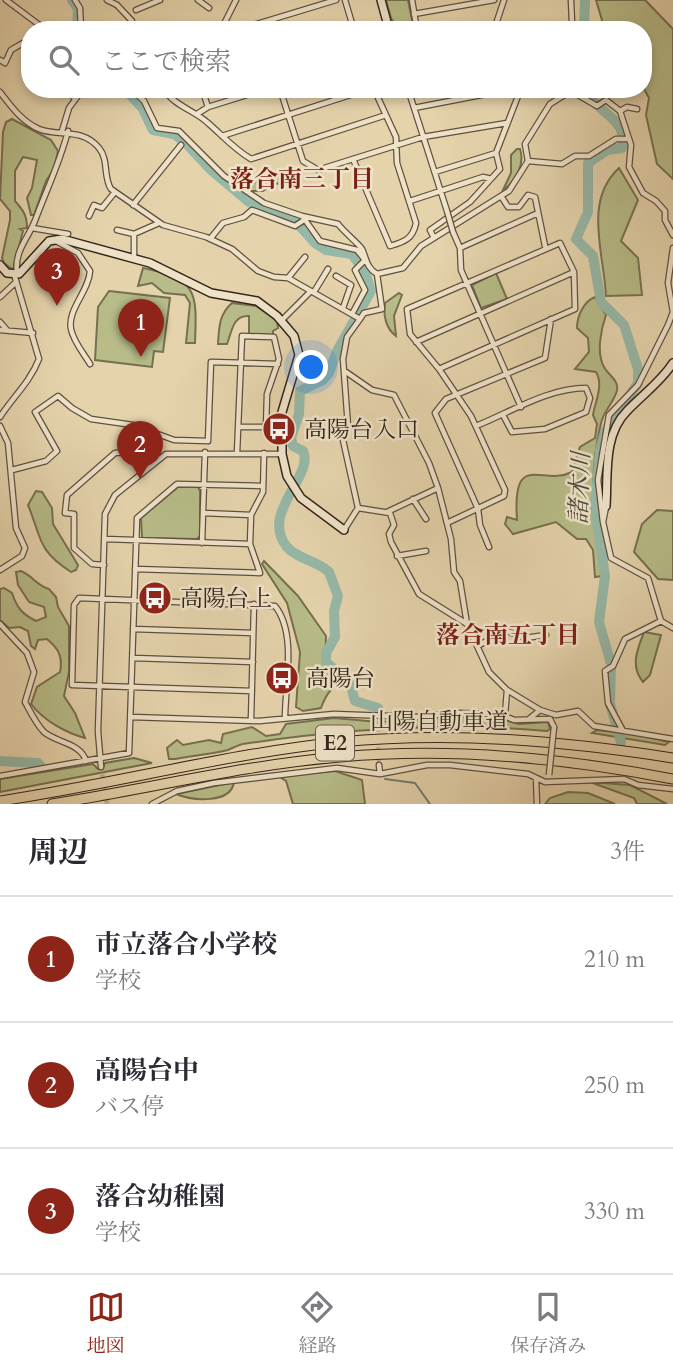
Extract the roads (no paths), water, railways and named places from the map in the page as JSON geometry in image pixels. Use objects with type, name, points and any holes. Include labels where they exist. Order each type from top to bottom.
[{"type":"highway","name":"山陽自動車道","points":[[0,801],[271,751],[385,739],[527,740],[673,758]]},
{"type":"highway","name":"山陽自動車道","points":[[52,804],[249,768],[385,754],[528,757],[673,779]]},
{"type":"street","points":[[6,0],[34,21]]},
{"type":"street","points":[[75,0],[80,8],[81,21]]},
{"type":"street","points":[[107,0],[117,5],[132,21]]},
{"type":"street","points":[[136,10],[160,0]]},
{"type":"street","points":[[198,0],[209,8]]},
{"type":"street","points":[[226,21],[236,0]]},
{"type":"street","points":[[264,21],[318,3],[336,0]]},
{"type":"street","points":[[345,0],[351,21]]},
{"type":"street","points":[[381,0],[386,21]]},
{"type":"street","points":[[412,0],[415,21]]},
{"type":"street","points":[[414,14],[494,0]]},
{"type":"street","points":[[497,21],[504,0]]},
{"type":"street","points":[[570,1],[572,21]]},
{"type":"street","points":[[0,60],[5,63],[11,50],[21,44]]},
{"type":"street","points":[[0,92],[18,114],[36,128],[47,132],[65,131],[83,137],[102,151],[108,184],[115,192],[159,223],[232,249],[258,271],[274,277],[288,278],[356,317]]},
{"type":"street","points":[[53,237],[164,268],[211,293],[257,301],[282,320],[294,336],[299,355],[283,405],[282,454],[293,487],[344,530],[358,508],[343,440],[348,426],[345,343],[365,290],[357,250],[320,241],[301,221],[246,193],[179,131],[157,128],[141,98]]},
{"type":"street","points":[[172,98],[178,105],[197,114],[251,159],[386,116]]},
{"type":"street","points":[[205,98],[208,107]]},
{"type":"street","points":[[197,114],[208,107],[235,98]]},
{"type":"street","points":[[283,98],[303,161],[318,170],[423,137],[507,122]]},
{"type":"street","points":[[222,136],[342,98]]},
{"type":"street","points":[[353,159],[390,246],[405,242],[414,232],[416,223],[397,163],[396,145],[377,98]]},
{"type":"street","points":[[411,98],[460,248],[461,270],[521,407]]},
{"type":"street","points":[[414,108],[467,98]]},
{"type":"street","points":[[434,238],[430,230],[470,202],[500,169],[496,153],[517,98]]},
{"type":"street","points":[[377,274],[403,268],[421,246],[515,185],[528,161],[525,144],[550,104],[561,98]]},
{"type":"street","points":[[585,98],[597,106],[606,100],[620,111],[629,139],[629,167],[643,192],[665,211],[665,220],[673,235]]},
{"type":"street","points":[[0,417],[10,402],[21,393],[39,359],[16,277],[19,252],[26,234],[32,228],[47,184],[61,160],[64,118],[75,99]]},
{"type":"street","points":[[620,111],[627,107],[637,109]]},
{"type":"street","points":[[528,161],[562,164],[575,156],[589,156],[616,139],[629,139]]},
{"type":"street","points":[[133,205],[181,145]]},
{"type":"street","points":[[435,172],[496,153]]},
{"type":"street","points":[[410,201],[483,177],[491,179]]},
{"type":"street","points":[[89,216],[94,205],[102,208],[108,205],[115,192]]},
{"type":"street","points":[[501,196],[508,207],[519,207],[528,195],[535,197],[545,246]]},
{"type":"street","points":[[209,239],[223,223],[244,217],[252,211],[301,221],[338,224],[345,236],[362,249],[361,263]]},
{"type":"street","points":[[460,248],[538,213]]},
{"type":"street","points":[[117,230],[134,234],[159,223]]},
{"type":"street","points":[[32,228],[53,237],[78,253],[90,271],[71,328],[90,364]]},
{"type":"street","points":[[0,297],[53,237],[68,234]]},
{"type":"street","points":[[134,234],[134,258]]},
{"type":"street","points":[[439,369],[575,309],[575,272],[560,243],[545,246],[407,309],[410,334],[439,369],[477,426],[505,490],[504,496],[447,523]]},
{"type":"street","points":[[673,248],[668,283],[673,312],[638,385],[609,415],[598,480],[611,558],[649,578],[661,621],[673,628]]},
{"type":"street","points":[[288,278],[305,257]]},
{"type":"street","points":[[356,317],[382,309],[377,274],[361,263]]},
{"type":"street","points":[[0,265],[6,273],[16,277]]},
{"type":"street","points":[[282,320],[312,291],[328,269]]},
{"type":"street","points":[[416,342],[575,272]]},
{"type":"street","points":[[336,276],[351,285],[343,308]]},
{"type":"street","points":[[489,547],[478,509],[435,413],[446,399],[545,358],[551,319]]},
{"type":"street","points":[[0,322],[7,330]]},
{"type":"street","points":[[0,330],[33,333]]},
{"type":"street","points":[[237,453],[240,363],[242,336],[274,337],[278,364],[267,394],[266,427],[238,427]]},
{"type":"street","points":[[12,470],[46,461],[57,451],[35,412],[58,396],[91,419],[133,425],[174,440],[208,441],[211,362],[278,364]]},
{"type":"street","points":[[603,522],[608,460],[615,429],[622,417],[652,391],[673,363]]},
{"type":"street","points":[[346,371],[372,390],[394,395],[429,463],[447,523],[454,572],[460,581],[467,624],[489,672],[507,690],[540,710],[556,715],[578,711],[594,726],[673,739]]},
{"type":"street","points":[[477,426],[566,388],[586,388],[590,397],[586,412],[545,429],[512,432],[503,415]]},
{"type":"street","points":[[0,426],[8,443],[16,528],[25,548],[22,556],[0,570]]},
{"type":"street","points":[[348,426],[366,428]]},
{"type":"street","points":[[104,565],[92,564],[74,548],[74,514],[65,513],[67,495],[115,453],[151,450],[159,458]]},
{"type":"street","points":[[100,767],[104,565],[106,514],[110,500],[159,458],[172,452],[282,454]]},
{"type":"street","points":[[202,543],[205,452]]},
{"type":"street","points":[[135,569],[260,573],[250,544],[251,515],[263,486],[264,453]]},
{"type":"street","points":[[0,776],[130,753],[137,518],[177,484],[263,486]]},
{"type":"street","points":[[358,508],[387,512],[438,488]]},
{"type":"street","points":[[413,499],[426,519]]},
{"type":"street","points":[[387,512],[393,520],[389,534],[397,556],[419,594],[467,624]]},
{"type":"street","points":[[203,513],[251,515]]},
{"type":"street","points":[[105,539],[250,544]]},
{"type":"street","points":[[397,556],[426,551]]},
{"type":"street","points":[[252,691],[72,685],[74,605],[79,598],[275,606],[285,629],[285,718]]},
{"type":"street","points":[[251,720],[254,604]]},
{"type":"street","points":[[622,729],[608,703],[605,671],[612,666],[625,639],[661,621]]},
{"type":"street","points":[[0,624],[27,653],[34,672],[25,702],[39,726],[85,755],[86,761]]},
{"type":"street","points":[[134,629],[253,633]]},
{"type":"street","points":[[477,646],[507,631],[525,638],[546,635]]},
{"type":"street","points":[[132,658],[253,662]]},
{"type":"street","points":[[505,716],[507,690]]},
{"type":"street","points":[[529,719],[540,710]]},
{"type":"street","points":[[131,717],[251,720],[334,714],[377,718],[505,716],[514,720],[550,719],[554,727],[549,775],[545,782]]},
{"type":"street","points":[[379,765],[380,774]]},
{"type":"street","points":[[152,804],[164,801],[177,791],[268,774],[337,768],[380,774],[427,765],[450,765],[536,778],[545,782],[624,779],[639,785],[673,789]]},
{"type":"street","points":[[536,778],[537,804]]},
{"type":"waterway","points":[[72,0],[78,9],[77,21]]},
{"type":"waterway","name":"諸木川","points":[[584,21],[585,0]]},
{"type":"waterway","points":[[133,98],[143,109],[153,130],[174,134],[249,202],[295,221],[315,243],[326,250],[352,254],[365,272],[371,291],[337,351],[329,373],[323,380],[300,391],[299,414],[291,438],[293,446],[303,451],[305,461],[279,521],[280,534],[287,547],[329,572],[338,596],[334,611],[335,637],[326,653],[326,662],[350,683],[355,701],[378,708],[380,712]]},
{"type":"waterway","name":"諸木川","points":[[591,98],[621,129],[622,148],[607,150],[588,163],[588,212],[576,239],[593,256],[601,302],[624,325],[638,369],[638,383],[605,432],[600,450],[595,509],[605,576],[599,622],[611,664],[610,704],[621,742]]},
{"type":"waterway","points":[[0,761],[38,763],[41,767]]},
{"type":"waterway","points":[[385,779],[415,783],[430,804]]},
{"type":"tunnel","points":[[377,721],[379,765]]},
{"type":"tunnel","points":[[101,767],[107,804]]},
{"type":"place","name":"落合幼稚園","points":[[57,306]]},
{"type":"place","name":"市立落合小学校","points":[[141,357]]},
{"type":"place","name":"高陽台入口","points":[[279,429]]},
{"type":"place","name":"高陽台中","points":[[140,479]]},
{"type":"place","name":"高陽台上","points":[[155,598]]},
{"type":"place","name":"高陽台","points":[[282,678]]},
{"type":"district","name":"落合南三丁目","points":[[302,179]]},
{"type":"district","name":"落合南五丁目","points":[[508,635]]}]
